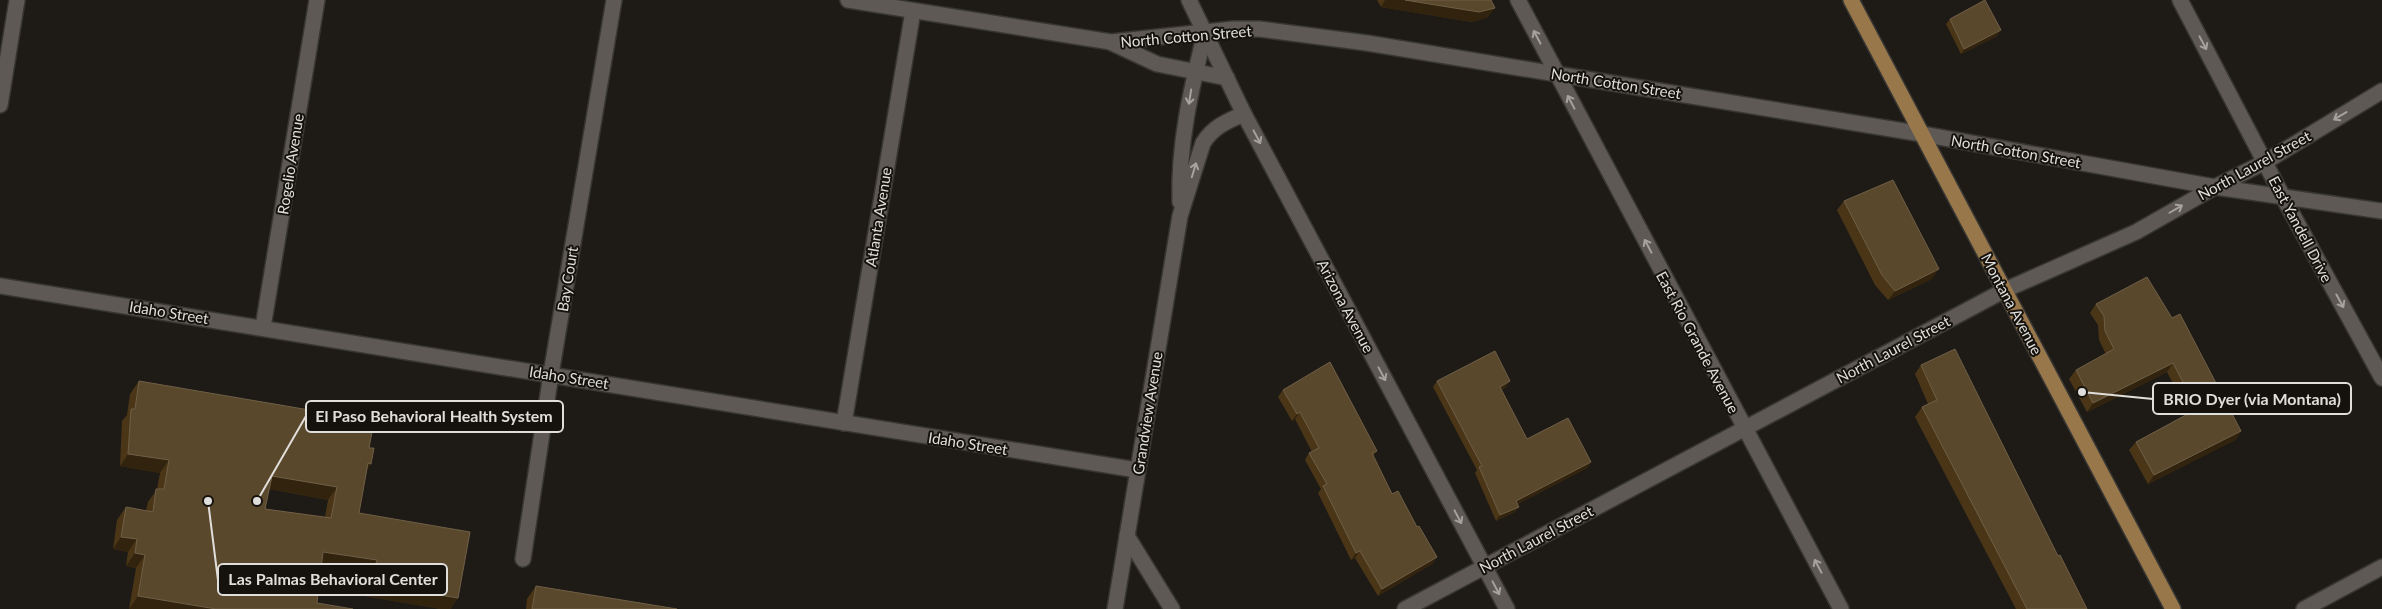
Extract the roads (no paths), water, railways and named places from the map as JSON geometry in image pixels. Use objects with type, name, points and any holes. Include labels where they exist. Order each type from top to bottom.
[{"type":"main road","name":"Montana Avenue","points":[[1851,0],[2174,609]]},
{"type":"street","points":[[0,104],[18,0]]},
{"type":"street","name":"Rogelio Avenue","points":[[263,327],[317,0]]},
{"type":"street","name":"Bay Court","points":[[524,559],[552,374],[614,0]]},
{"type":"street","name":"Arizona Avenue","points":[[1189,0],[1244,114],[1507,609]]},
{"type":"street","name":"East Rio Grande Avenue","points":[[1518,0],[1841,609]]},
{"type":"street","name":"East Yandell Drive","points":[[2180,0],[2264,162],[2382,378]]},
{"type":"street","name":"North Cotton Street","points":[[855,1],[1111,42],[1233,29],[1259,29],[1367,43],[1922,134],[2215,187],[2382,211]]},
{"type":"street","name":"Atlanta Avenue","points":[[844,423],[913,11]]},
{"type":"street","name":"Grandview Avenue","points":[[1180,216],[1179,168],[1196,71],[1205,33]]},
{"type":"street","points":[[1111,42],[1157,64],[1227,78]]},
{"type":"street","name":"North Laurel Street","points":[[1404,609],[2005,290],[2136,232],[2215,187],[2264,162],[2382,90]]},
{"type":"street","name":"Grandview Avenue","points":[[1115,609],[1180,216],[1203,143],[1209,133],[1221,124],[1244,114]]},
{"type":"street","name":"Idaho Street","points":[[0,286],[263,327],[1137,470]]},
{"type":"street","points":[[1127,536],[1172,609]]},
{"type":"street","points":[[2304,609],[2382,567]]},
{"type":"place","name":"BRIO Dyer (via Montana)","points":[[2082,392]]},
{"type":"place","name":"Las Palmas Behavioral Center","points":[[208,501]]},
{"type":"place","name":"El Paso Behavioral Health System","points":[[257,501]]}]
